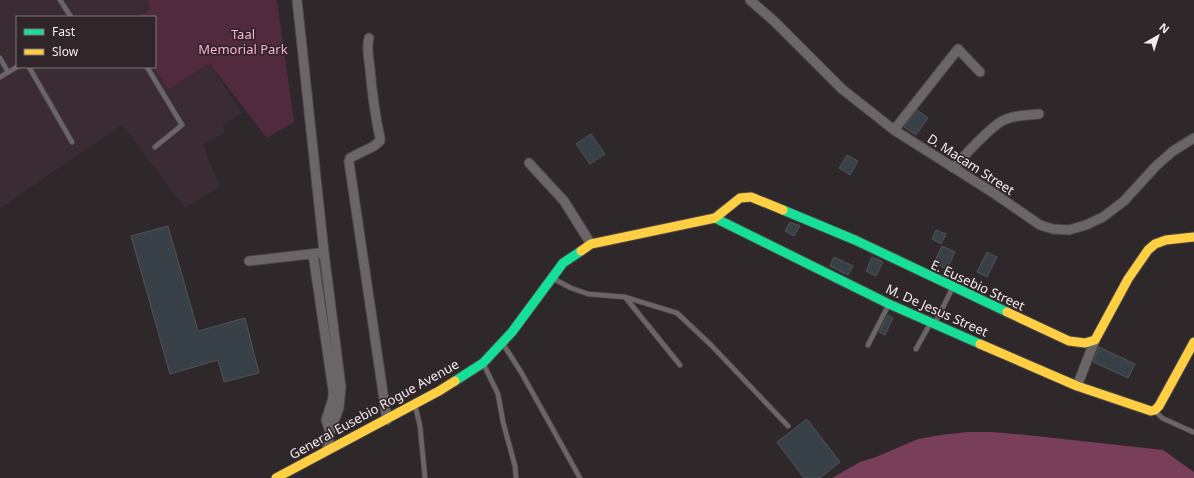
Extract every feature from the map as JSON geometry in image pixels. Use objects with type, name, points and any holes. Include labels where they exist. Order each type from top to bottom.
[{"type":"main road","name":"E. Eusebio Street","points":[[715,218],[740,198],[751,197],[855,240],[1069,341],[1085,343],[1095,340]]},
{"type":"main road","name":"General Eusebio Rogue Avenue","points":[[276,478],[387,420],[439,391],[483,363],[502,343],[563,263],[591,244],[715,218]]},
{"type":"main road","name":"M. De Jesus Street","points":[[715,218],[889,304],[932,323],[1077,386],[1151,411],[1155,410]]},
{"type":"main road","points":[[1095,340],[1120,291],[1130,274],[1146,253],[1158,243],[1173,238],[1194,237]]},
{"type":"main road","points":[[1155,410],[1162,402],[1194,342]]},
{"type":"street","points":[[297,0],[324,252],[341,387],[339,408],[330,432],[327,450]]},
{"type":"street","name":"D. Macam Street","points":[[750,0],[775,22],[842,89],[894,130],[992,192],[1040,225],[1054,229],[1069,230],[1086,225],[1103,217],[1124,201],[1156,166],[1173,151],[1194,138]]},
{"type":"street","points":[[369,38],[367,44],[380,141],[374,146],[350,158],[349,162],[387,420]]},
{"type":"street","points":[[894,130],[958,49],[980,72]]},
{"type":"street","points":[[953,168],[1003,120],[1019,116],[1039,114]]},
{"type":"street","points":[[529,163],[564,201],[591,244]]},
{"type":"street","points":[[249,261],[324,252]]},
{"type":"street","points":[[314,254],[333,390],[333,398],[326,420],[330,432]]},
{"type":"street","points":[[1077,386],[1095,340]]},
{"type":"lane","points":[[60,0],[70,16]]},
{"type":"lane","points":[[0,58],[8,72]]},
{"type":"lane","points":[[0,77],[16,68]]},
{"type":"lane","points":[[30,68],[72,142]]},
{"type":"lane","points":[[148,68],[182,124],[155,147]]},
{"type":"lane","points":[[552,278],[571,288],[588,294],[625,297],[677,313],[711,345],[788,426]]},
{"type":"lane","points":[[916,349],[952,287]]},
{"type":"lane","points":[[625,297],[680,365]]},
{"type":"lane","points":[[868,345],[889,304]]},
{"type":"lane","points":[[502,343],[521,372],[580,478]]},
{"type":"lane","points":[[483,363],[498,394],[503,422],[515,466],[516,478]]},
{"type":"lane","points":[[415,404],[420,426],[425,478]]},
{"type":"lane","points":[[1155,410],[1162,418],[1193,432]]},
{"type":"shaded area","points":[[0,0],[147,0],[150,8],[138,16],[16,16],[16,68],[155,68],[169,90],[209,63],[242,113],[223,125],[225,133],[203,144],[220,187],[185,208],[122,125],[0,208]]},
{"type":"shaded area","points":[[968,432],[1027,435],[1163,450],[1194,472],[1194,478],[832,478],[860,462],[876,457],[918,439]]},
{"type":"green space","name":"Taal Memorial Park","points":[[147,0],[277,0],[294,122],[267,138],[209,63],[168,90],[155,68],[156,68],[156,16],[139,16],[150,9]]},
{"type":"building","points":[[917,110],[928,118],[916,135],[904,127]]},
{"type":"building","points":[[591,134],[605,154],[590,164],[576,144]]},
{"type":"building","points":[[847,155],[858,161],[850,175],[839,168]]},
{"type":"building","points":[[790,222],[800,226],[794,236],[785,231]]},
{"type":"building","points":[[168,226],[198,331],[245,318],[259,373],[224,382],[218,360],[170,374],[131,236]]},
{"type":"building","points":[[936,230],[946,234],[941,244],[932,239]]},
{"type":"building","points":[[942,246],[955,252],[947,269],[934,263]]},
{"type":"building","points":[[987,252],[997,257],[987,277],[977,272]]},
{"type":"building","points":[[834,257],[853,266],[848,275],[830,266]]},
{"type":"building","points":[[872,257],[883,262],[876,276],[866,271]]},
{"type":"building","points":[[888,315],[893,318],[885,335],[879,332]]},
{"type":"building","points":[[1099,347],[1135,364],[1128,378],[1093,362]]},
{"type":"building","points":[[807,419],[840,462],[820,478],[804,478],[777,442]]},
{"type":"traffic: fast","points":[[783,210],[855,240],[1007,312]]},
{"type":"traffic: fast","points":[[715,218],[889,304],[980,344]]},
{"type":"traffic: fast","points":[[455,381],[483,363],[512,332],[563,263],[581,251]]},
{"type":"traffic: slow","points":[[581,251],[591,244],[715,218],[740,198],[751,197],[783,210]]},
{"type":"traffic: slow","points":[[1007,312],[1069,341],[1085,343],[1095,340],[1128,279],[1148,250],[1155,244],[1166,240],[1194,237]]},
{"type":"traffic: slow","points":[[980,344],[1077,386],[1151,411],[1155,410],[1159,406],[1194,342]]},
{"type":"traffic: slow","points":[[276,478],[455,381]]}]
